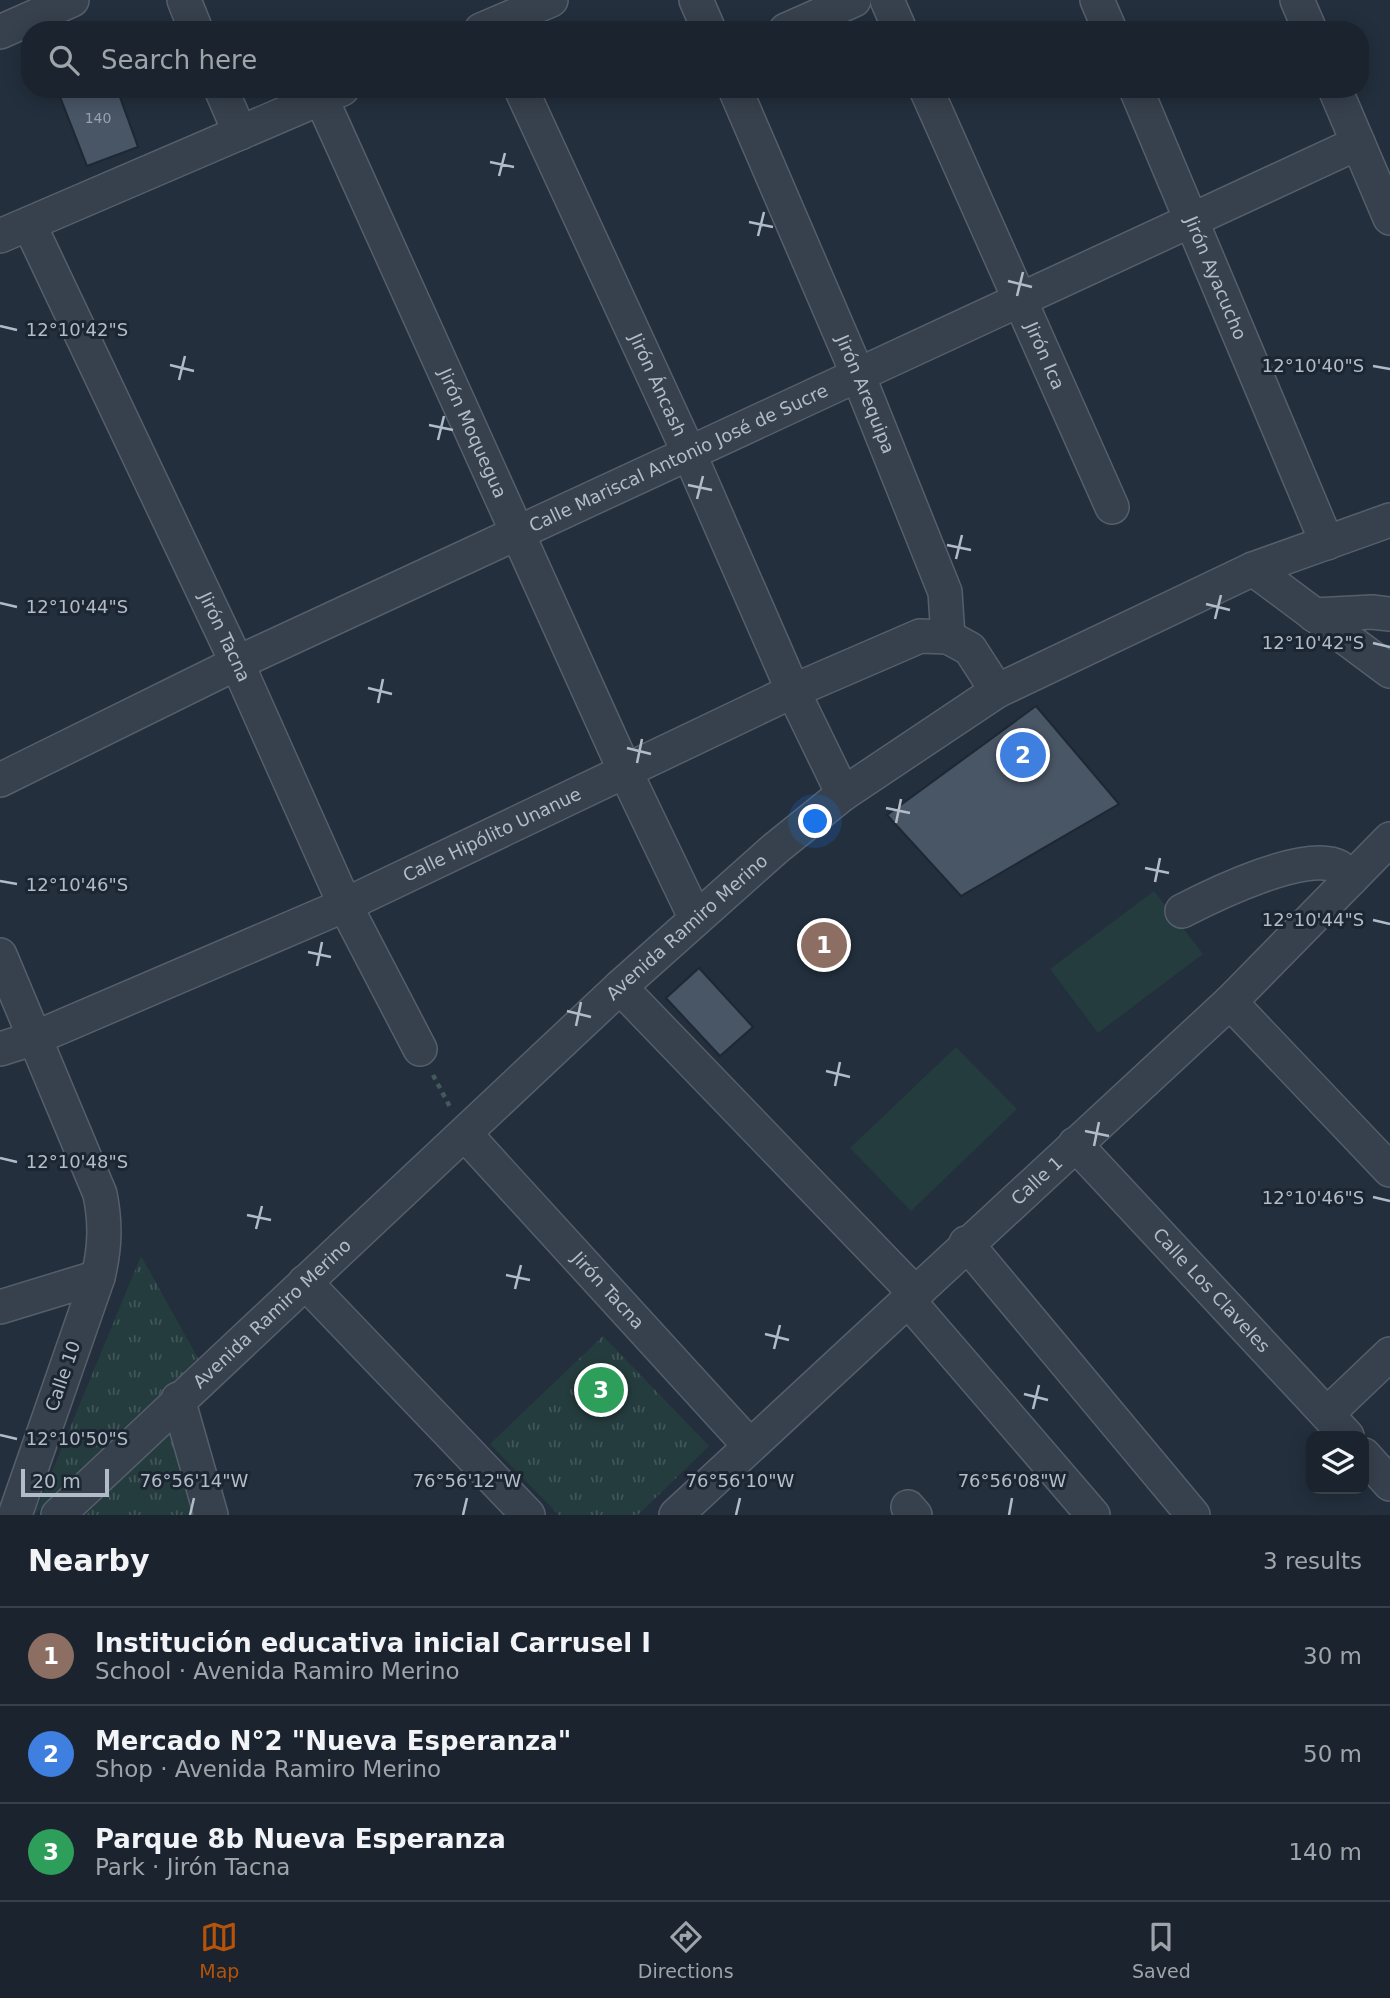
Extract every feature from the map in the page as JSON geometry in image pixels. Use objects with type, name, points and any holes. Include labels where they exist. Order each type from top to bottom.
[{"type":"street","points":[[25,21],[72,0]]},
{"type":"street","points":[[184,0],[192,21]]},
{"type":"street","points":[[504,21],[551,0]]},
{"type":"street","points":[[696,0],[705,21]]},
{"type":"street","points":[[806,21],[853,0]]},
{"type":"street","points":[[887,0],[896,21]]},
{"type":"street","points":[[1097,0],[1106,21]]},
{"type":"street","points":[[1297,0],[1306,21]]},
{"type":"street","points":[[0,32],[21,23]]},
{"type":"street","points":[[225,98],[240,133]]},
{"type":"street","points":[[14,230],[323,98]]},
{"type":"street","name":"Jirón Moquegua","points":[[334,98],[519,533],[625,771],[696,919]]},
{"type":"street","name":"Jirón Áncash","points":[[526,98],[689,453],[793,691],[843,794]]},
{"type":"street","name":"Jirón Arequipa","points":[[738,98],[858,375],[945,592],[948,637]]},
{"type":"street","name":"Jirón Ica","points":[[930,98],[1017,300],[1112,507]]},
{"type":"street","name":"Jirón Ayacucho","points":[[1140,98],[1327,543]]},
{"type":"street","points":[[1339,98],[1390,218]]},
{"type":"street","name":"Calle Mariscal Antonio José de Sucre","points":[[0,780],[237,663],[1358,142]]},
{"type":"street","name":"Jirón Tacna","points":[[14,230],[237,663],[345,905],[420,1049]]},
{"type":"street","name":"Avenida Ramiro Merino","points":[[58,1515],[178,1399],[620,988],[696,919],[843,794],[997,691],[1253,569],[1390,520]]},
{"type":"street","points":[[1253,569],[1390,671]]},
{"type":"street","points":[[1314,615],[1390,613]]},
{"type":"street","name":"Calle Hipólito Unanue","points":[[0,1049],[35,1038],[345,905],[793,691],[920,636],[948,637]]},
{"type":"street","points":[[948,637],[970,649],[997,691]]},
{"type":"street","name":"Calle 1","points":[[676,1515],[1230,1002],[1351,879],[1387,849]]},
{"type":"street","points":[[1182,911],[1243,880],[1320,862],[1340,867],[1351,879]]},
{"type":"street","name":"Calle 10","points":[[0,955],[100,1194],[105,1221],[104,1252],[98,1277],[15,1515]]},
{"type":"street","points":[[620,988],[911,1295],[1093,1515]]},
{"type":"street","points":[[1230,1002],[1390,1170]]},
{"type":"street","name":"Jirón Tacna","points":[[465,1134],[750,1446]]},
{"type":"street","name":"Calle Los Claveles","points":[[1075,1144],[1337,1425]]},
{"type":"street","points":[[967,1243],[1193,1515]]},
{"type":"street","points":[[0,1307],[98,1277]]},
{"type":"street","points":[[305,1282],[528,1515]]},
{"type":"street","points":[[1337,1425],[1390,1354]]},
{"type":"street","points":[[178,1399],[207,1500],[230,1515]]},
{"type":"street","points":[[1369,1461],[1390,1484]]},
{"type":"path","points":[[420,1049],[465,1134]]},
{"type":"green space","points":[[1154,891],[1203,954],[1098,1033],[1050,969]]},
{"type":"green space","points":[[956,1047],[1017,1109],[911,1211],[850,1148]]},
{"type":"green space","points":[[141,1256],[199,1360],[34,1515]]},
{"type":"green space","points":[[603,1336],[709,1446],[638,1515],[559,1515],[490,1444]]},
{"type":"green space","points":[[169,1427],[199,1515],[86,1515]]},
{"type":"building","points":[[61,98],[120,98],[138,147],[87,166]]},
{"type":"building","points":[[1036,706],[1119,804],[961,896],[887,815]]},
{"type":"building","points":[[699,968],[753,1027],[720,1056],[666,998]]},
{"type":"place","name":"Mercado N°2 \"Nueva Esperanza\"","points":[[1023,755]]},
{"type":"place","name":"Institución educativa inicial Carrusel I","points":[[824,945]]},
{"type":"place","name":"Parque 8b Nueva Esperanza","points":[[601,1390]]}]
